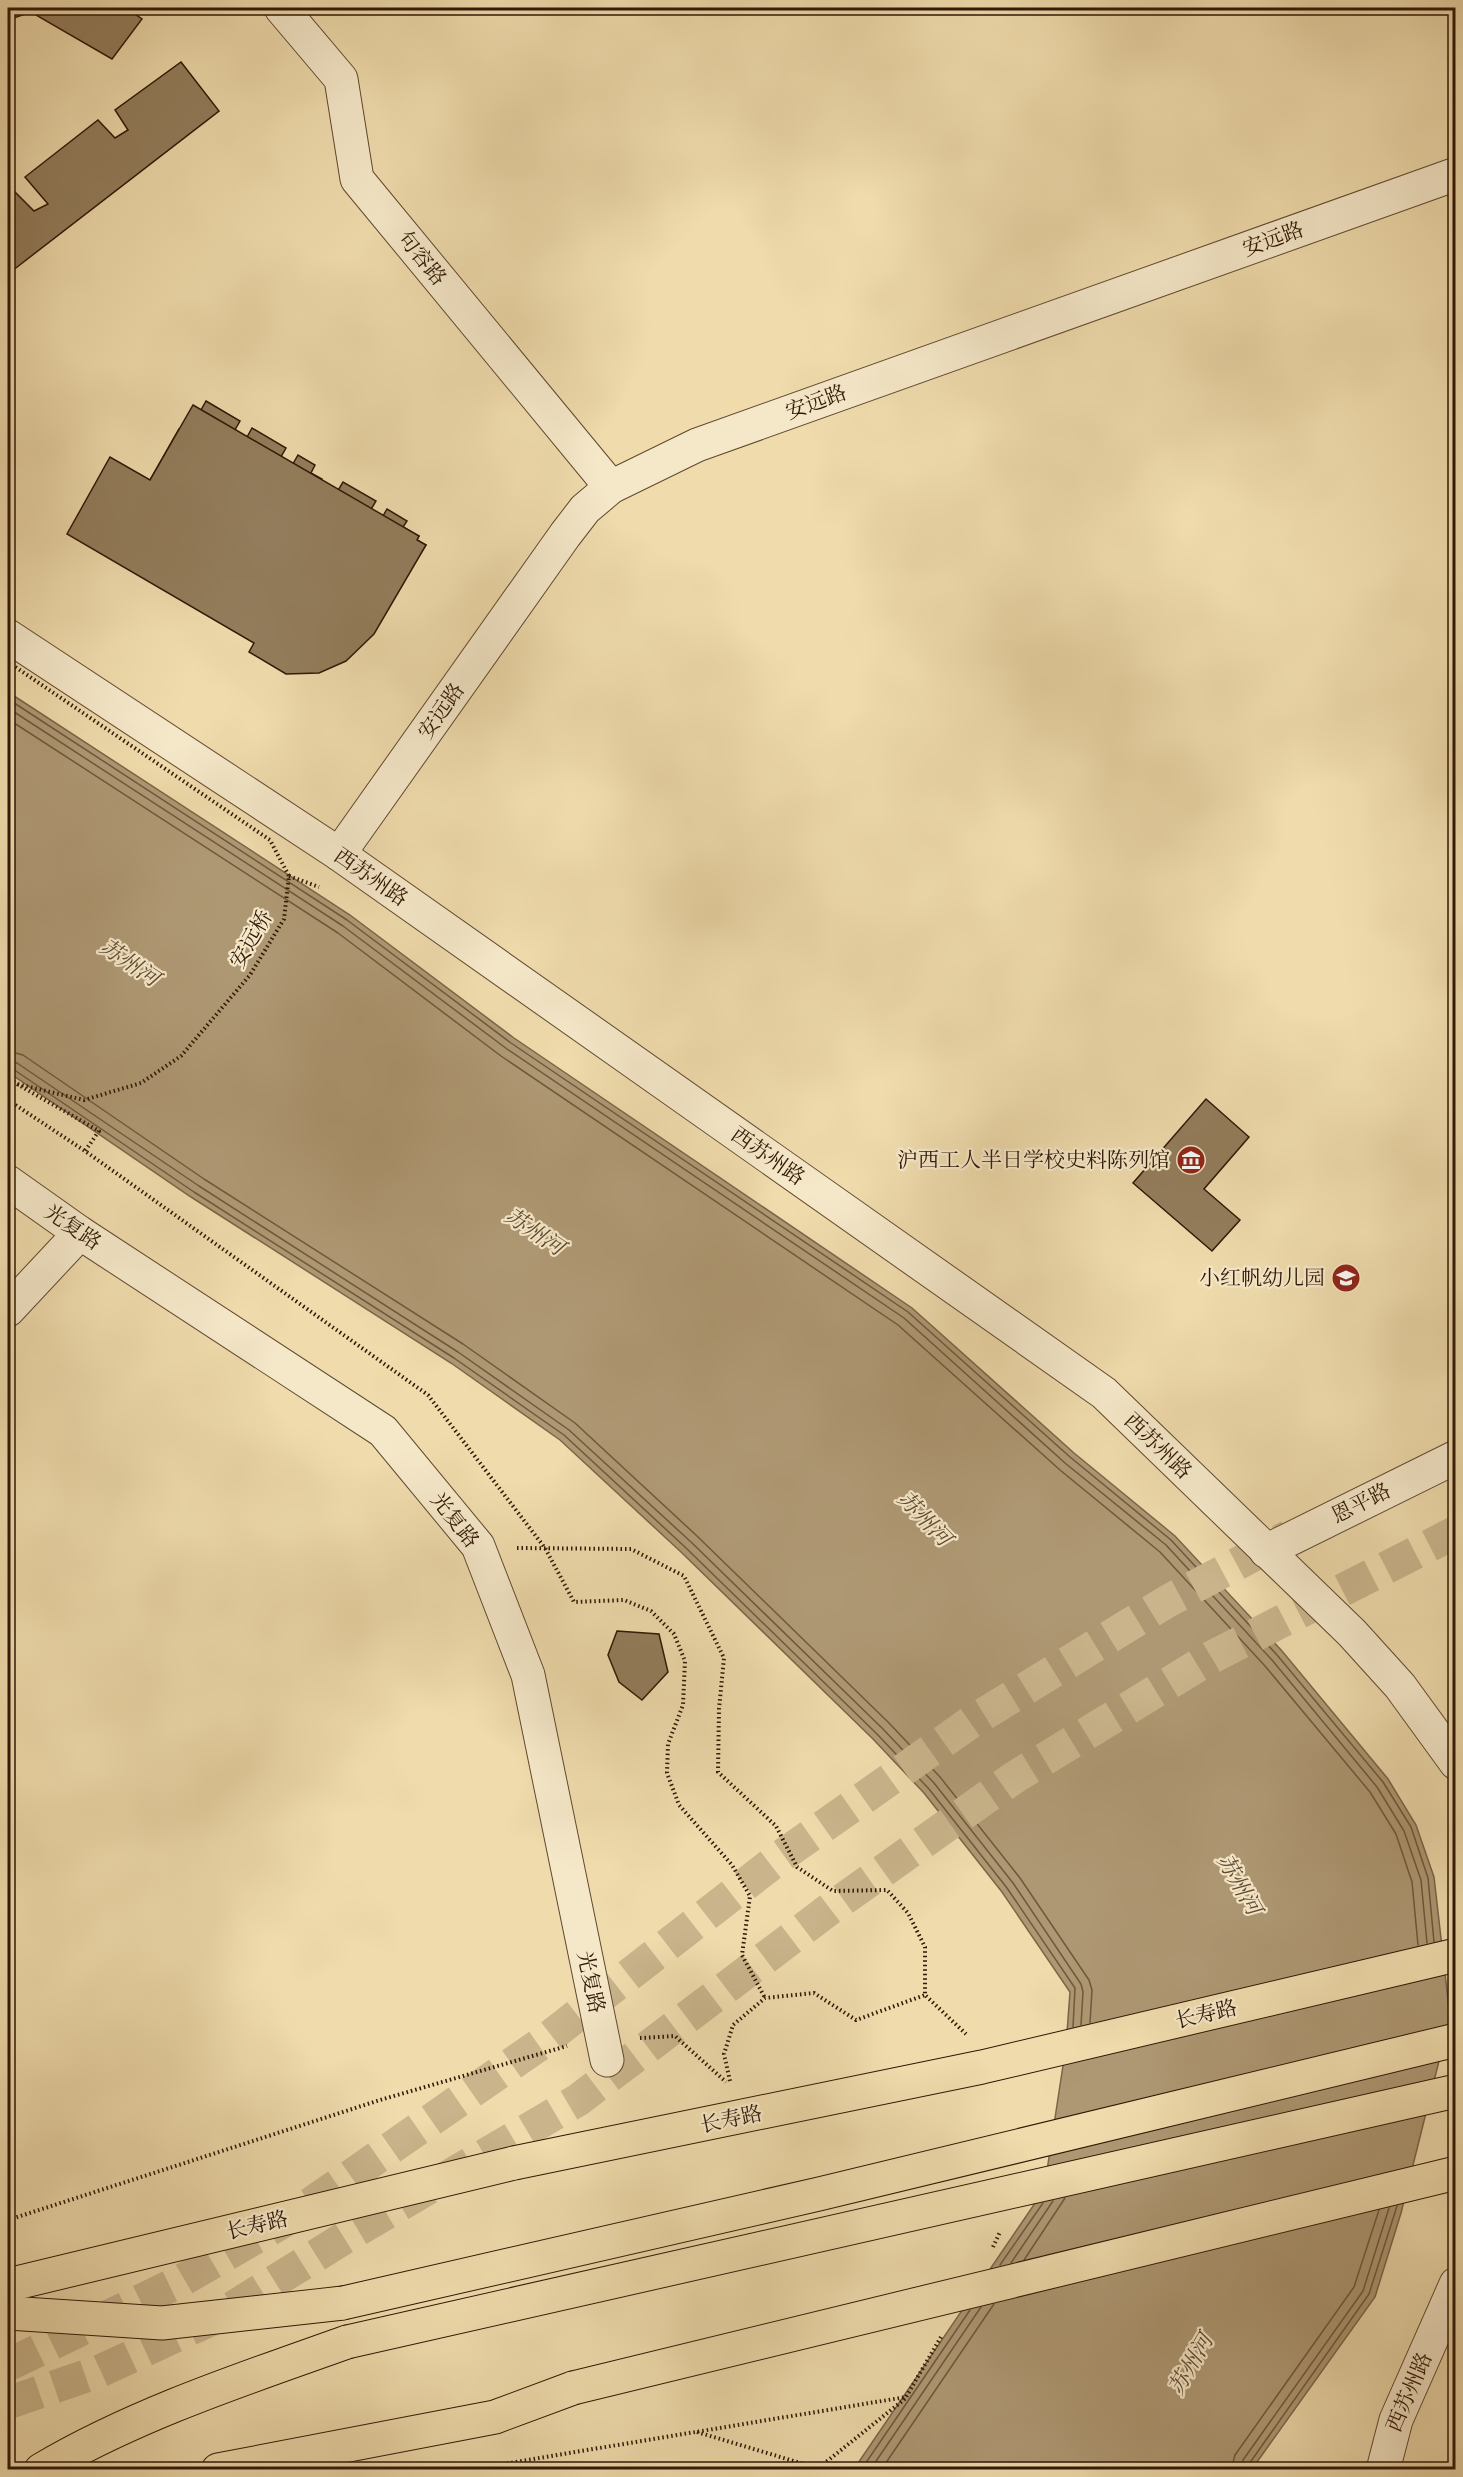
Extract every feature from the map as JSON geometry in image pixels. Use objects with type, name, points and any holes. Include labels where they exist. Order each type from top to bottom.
[{"type":"main road","name":"长寿路","points":[[8,2285],[514,2163],[982,2067],[1455,1955]]},
{"type":"main road","points":[[8,2313],[162,2323],[343,2303],[819,2194],[1455,2040]]},
{"type":"main road","points":[[41,2469],[90,2440],[230,2384],[347,2342],[1455,2091]]},
{"type":"main road","points":[[218,2469],[495,2417],[573,2388],[1455,2173]]},
{"type":"street","name":"句容路","points":[[281,8],[341,79],[357,179],[611,487]]},
{"type":"street","name":"安远路","points":[[339,854],[565,535],[585,509],[611,487],[697,445],[1455,174]]},
{"type":"street","name":"西苏州路","points":[[8,636],[339,854],[1104,1393],[1352,1633],[1400,1686],[1446,1746],[1455,1763]]},
{"type":"street","name":"光复路","points":[[8,1182],[80,1233],[383,1431],[478,1546],[528,1675],[605,2050]]},
{"type":"street","points":[[8,1310],[80,1233]]},
{"type":"street","name":"恩平路","points":[[1266,1551],[1455,1457]]},
{"type":"street","name":"西苏州路","points":[[1383,2469],[1396,2420],[1455,2283]]},
{"type":"path","points":[[8,662],[270,840],[289,876],[321,887],[302,873]]},
{"type":"path","points":[[272,853],[292,866]]},
{"type":"path","name":"安远桥","points":[[8,1078],[17,1084],[84,1100],[141,1083],[181,1056],[250,975],[284,920],[289,876]]},
{"type":"path","points":[[17,1084],[99,1131],[85,1151]]},
{"type":"path","points":[[8,1100],[85,1151],[428,1395],[545,1548],[574,1602],[624,1600],[651,1611],[674,1634],[685,1661],[683,1705],[668,1744],[667,1773],[679,1805],[732,1865],[750,1896],[742,1955],[765,1998]]},
{"type":"path","points":[[8,2220],[380,2100],[583,2041],[605,2050],[675,2036],[732,2087],[724,2054],[734,2025],[765,1998],[814,1993],[856,2020],[925,1995],[925,1947],[908,1913],[887,1890],[833,1891],[797,1867],[776,1826],[718,1772],[719,1710],[724,1658],[684,1576],[631,1548],[478,1546]]},
{"type":"path","points":[[696,2432],[816,2469],[906,2397]]},
{"type":"water","name":"苏州河","points":[[8,692],[350,915],[514,1038],[912,1308],[1074,1453],[1175,1536],[1282,1651],[1388,1779],[1416,1825],[1434,1877],[1450,2017],[1401,2213],[1375,2297],[1252,2469],[854,2469],[1044,2190],[1066,2046],[1070,1992],[1002,1892],[924,1793],[873,1739],[681,1552],[560,1440],[451,1363],[191,1197],[8,1072]]},
{"type":"building","points":[[8,8],[126,8],[142,19],[112,59],[31,12],[8,20]]},
{"type":"building","points":[[181,62],[219,111],[8,274],[8,194],[13,190],[34,211],[48,204],[25,177],[98,120],[115,138],[128,130],[115,110]]},
{"type":"building","points":[[206,401],[240,421],[224,449],[236,457],[252,428],[286,448],[270,476],[282,483],[298,455],[315,465],[311,473],[322,479],[310,500],[327,509],[343,482],[376,501],[360,528],[372,535],[387,509],[407,521],[403,527],[419,536],[417,540],[426,545],[369,632],[347,619],[358,601],[350,597],[339,615],[302,593],[312,574],[305,570],[294,588],[272,576],[282,557],[262,545],[251,564],[209,539],[220,521],[213,516],[202,535],[157,510],[169,491],[150,480],[179,429],[192,426]]},
{"type":"building","points":[[193,405],[419,536],[417,540],[426,545],[374,634],[346,661],[319,673],[286,674],[249,652],[254,643],[67,534],[110,457],[150,480]]},
{"type":"building","name":"沪西工人半日学校史料陈列馆","points":[[1206,1099],[1249,1137],[1204,1189],[1240,1220],[1212,1251],[1133,1183]]},
{"type":"building","points":[[617,1631],[659,1634],[668,1672],[642,1700],[619,1682],[608,1655]]},
{"type":"tunnel","points":[[8,2403],[100,2371],[219,2316],[349,2235],[578,2100],[831,1908],[1015,1777],[1212,1657],[1456,1532]]},
{"type":"tunnel","points":[[8,2365],[177,2283],[293,2216],[539,2045],[783,1855],[971,1722],[1168,1601],[1289,1536]]},
{"type":"place","name":"沪西工人半日学校史料陈列馆","points":[[1191,1160]]},
{"type":"place","name":"小红帆幼儿园","points":[[1346,1278]]}]
